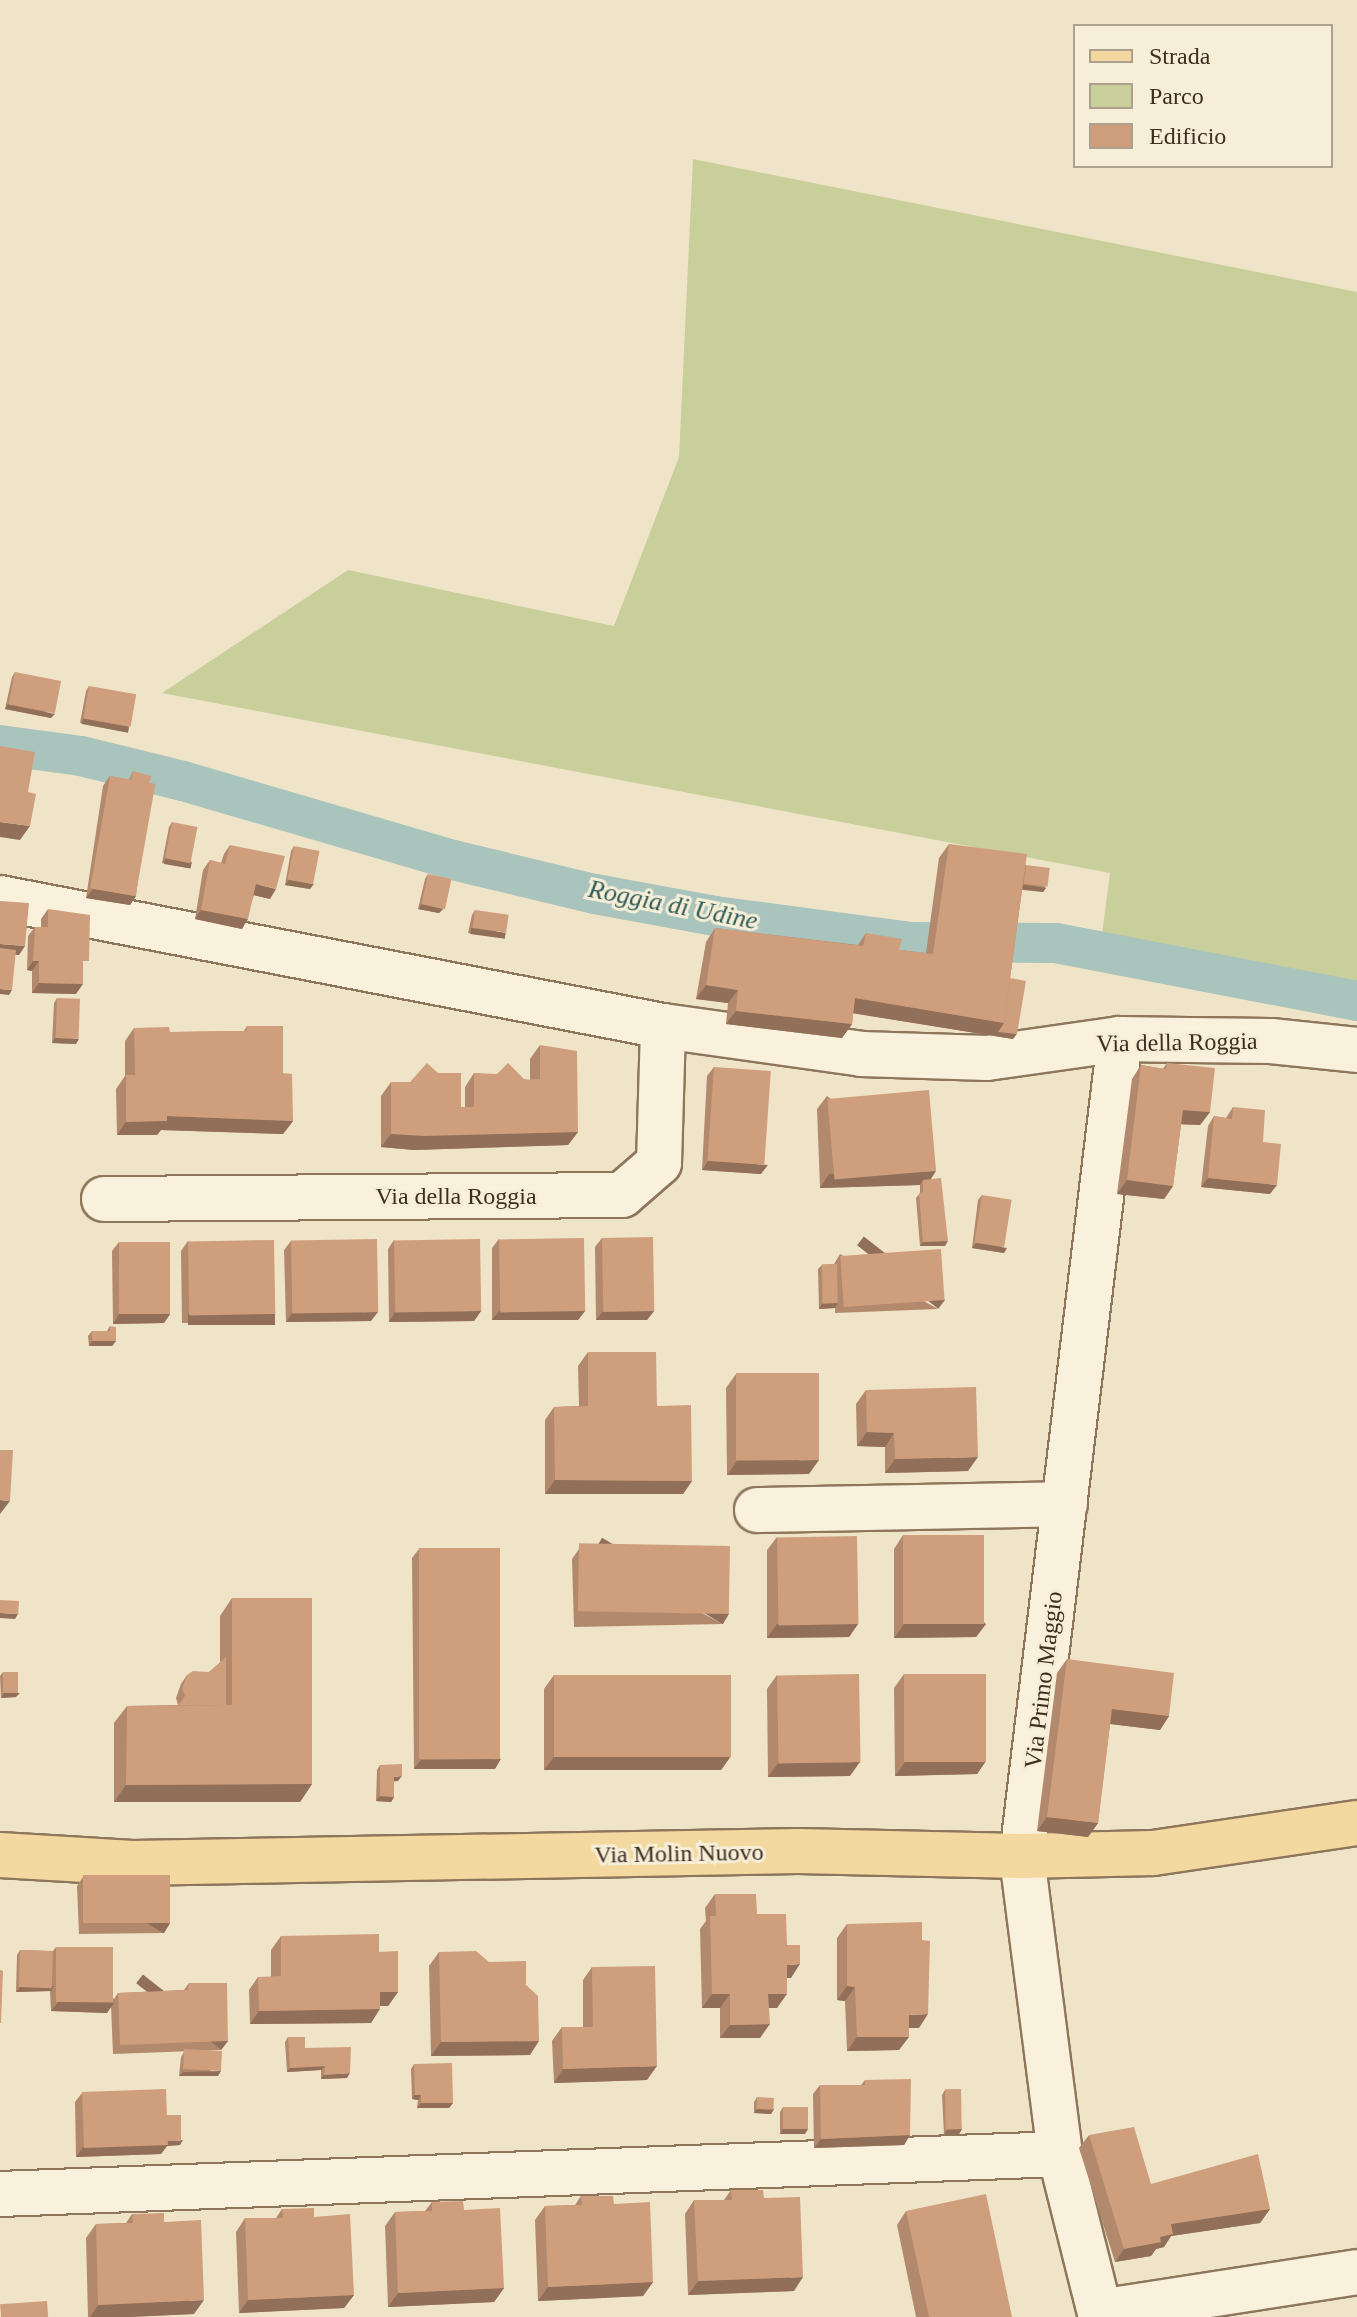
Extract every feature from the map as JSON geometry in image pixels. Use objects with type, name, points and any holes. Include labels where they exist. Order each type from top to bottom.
[{"type":"main road","name":"Via Molin Nuovo","points":[[0,1855],[133,1863],[798,1851],[1022,1856],[1153,1853],[1357,1823]]},
{"type":"street","name":"Via della Roggia","points":[[0,898],[663,1026],[861,1054],[971,1058],[1120,1039],[1271,1041],[1357,1050]]},
{"type":"street","name":"Via della Roggia","points":[[104,1199],[622,1195],[659,1163],[663,1026]]},
{"type":"street","name":"Via Primo Maggio","points":[[1100,2315],[1060,2154],[1022,1856],[1120,1039]]},
{"type":"street","points":[[757,1510],[1065,1504]]},
{"type":"street","points":[[0,2194],[1060,2154]]},
{"type":"street","points":[[1100,2315],[1357,2272]]},
{"type":"green space","points":[[693,159],[1357,292],[1357,982],[1102,934],[1110,873],[162,693],[348,570],[614,626],[679,457]]},
{"type":"building","points":[[15,672],[61,681],[55,713],[9,704]]},
{"type":"building","points":[[89,686],[136,694],[131,727],[83,718]]},
{"type":"building","points":[[0,746],[35,752],[28,792],[36,794],[30,826],[0,822]]},
{"type":"building","points":[[133,771],[151,776],[149,783],[131,780]]},
{"type":"building","points":[[110,776],[155,784],[136,896],[90,888]]},
{"type":"building","points":[[172,822],[198,827],[190,863],[165,858]]},
{"type":"building","points":[[949,844],[1027,854],[1004,1023],[855,998],[852,1024],[736,1011],[738,990],[706,985],[715,928],[863,946],[866,933],[902,939],[899,950],[933,954]]},
{"type":"building","points":[[230,845],[285,856],[276,889],[256,884],[248,919],[201,910],[210,860],[225,864]]},
{"type":"building","points":[[294,846],[320,851],[313,884],[288,879]]},
{"type":"building","points":[[1026,865],[1050,868],[1048,887],[1024,884]]},
{"type":"building","points":[[428,874],[451,879],[445,909],[422,904]]},
{"type":"building","points":[[0,901],[29,903],[25,946],[0,944]]},
{"type":"building","points":[[48,909],[90,915],[89,961],[83,961],[83,984],[39,983],[39,961],[33,961],[35,927],[48,927]]},
{"type":"building","points":[[475,910],[509,915],[506,933],[472,928]]},
{"type":"building","points":[[0,948],[16,950],[12,990],[0,989]]},
{"type":"building","points":[[1010,978],[1026,981],[1017,1034],[998,1032],[1004,1023]]},
{"type":"building","points":[[57,998],[80,999],[79,1039],[56,1038]]},
{"type":"building","points":[[247,1026],[283,1026],[283,1073],[292,1074],[293,1121],[167,1116],[167,1121],[126,1122],[126,1075],[135,1075],[134,1028],[169,1027],[170,1032],[246,1031]]},
{"type":"building","points":[[540,1045],[577,1051],[578,1132],[391,1134],[391,1082],[410,1082],[427,1063],[438,1073],[461,1073],[461,1107],[474,1107],[474,1073],[497,1074],[508,1063],[525,1080],[540,1079]]},
{"type":"building","points":[[1167,1063],[1215,1068],[1210,1112],[1183,1110],[1173,1186],[1127,1180],[1141,1065],[1166,1069]]},
{"type":"building","points":[[714,1067],[771,1071],[764,1165],[707,1161]]},
{"type":"building","points":[[929,1090],[936,1171],[834,1180],[827,1099]]},
{"type":"building","points":[[1233,1107],[1265,1110],[1263,1142],[1281,1144],[1277,1185],[1208,1178],[1214,1116],[1232,1119]]},
{"type":"building","points":[[941,1178],[948,1241],[923,1242],[919,1193],[923,1192],[923,1180]]},
{"type":"building","points":[[982,1195],[1012,1200],[1004,1247],[974,1242]]},
{"type":"building","points":[[653,1237],[654,1311],[603,1312],[602,1238]]},
{"type":"building","points":[[584,1238],[585,1311],[500,1312],[499,1239]]},
{"type":"building","points":[[377,1239],[378,1312],[292,1313],[291,1241]]},
{"type":"building","points":[[480,1239],[481,1311],[395,1312],[394,1241]]},
{"type":"building","points":[[274,1240],[275,1314],[189,1315],[188,1242]]},
{"type":"building","points":[[119,1242],[170,1242],[170,1314],[119,1314]]},
{"type":"building","points":[[941,1249],[945,1300],[844,1307],[840,1256]]},
{"type":"building","points":[[822,1264],[837,1264],[838,1303],[823,1303]]},
{"type":"building","points":[[110,1326],[116,1327],[116,1341],[92,1341],[92,1331],[110,1331]]},
{"type":"building","points":[[588,1352],[656,1352],[657,1406],[691,1405],[692,1481],[555,1480],[554,1407],[588,1406]]},
{"type":"building","points":[[736,1373],[819,1373],[819,1460],[736,1460]]},
{"type":"building","points":[[976,1387],[978,1457],[895,1459],[894,1433],[867,1432],[866,1390]]},
{"type":"building","points":[[0,1450],[13,1450],[10,1501],[0,1500]]},
{"type":"building","points":[[903,1535],[984,1535],[984,1624],[903,1624]]},
{"type":"building","points":[[857,1536],[859,1624],[779,1625],[777,1537]]},
{"type":"building","points":[[579,1543],[730,1546],[729,1614],[578,1611]]},
{"type":"building","points":[[419,1548],[500,1548],[500,1759],[419,1759]]},
{"type":"building","points":[[232,1598],[312,1598],[312,1784],[126,1785],[127,1706],[232,1705]]},
{"type":"building","points":[[0,1600],[19,1601],[18,1614],[0,1613]]},
{"type":"building","points":[[226,1657],[226,1705],[178,1705],[185,1696],[182,1689],[187,1675],[193,1671],[209,1672]]},
{"type":"building","points":[[1067,1659],[1174,1673],[1169,1716],[1112,1709],[1098,1823],[1047,1817]]},
{"type":"building","points":[[3,1672],[18,1672],[18,1693],[3,1693]]},
{"type":"building","points":[[859,1674],[861,1762],[779,1763],[777,1675]]},
{"type":"building","points":[[904,1674],[986,1674],[986,1762],[904,1762]]},
{"type":"building","points":[[554,1675],[731,1675],[731,1757],[554,1757]]},
{"type":"building","points":[[402,1764],[402,1776],[394,1777],[394,1797],[380,1796],[380,1765]]},
{"type":"building","points":[[83,1875],[170,1875],[170,1923],[83,1923]]},
{"type":"building","points":[[715,1894],[756,1894],[757,1914],[786,1914],[787,1945],[800,1945],[800,1964],[787,1965],[787,1994],[768,1994],[770,2024],[730,2025],[730,1994],[712,1994],[710,1916],[716,1916]]},
{"type":"building","points":[[922,1922],[922,1940],[930,1941],[928,2014],[909,2015],[909,2037],[857,2037],[855,1987],[847,1986],[847,1924]]},
{"type":"building","points":[[379,1934],[379,1952],[398,1951],[398,1992],[380,1992],[380,2009],[259,2011],[258,1977],[281,1976],[281,1936]]},
{"type":"building","points":[[56,1947],[113,1947],[113,2002],[56,2002]]},
{"type":"building","points":[[20,1950],[53,1951],[52,1988],[19,1987]]},
{"type":"building","points":[[476,1951],[489,1962],[524,1961],[525,1984],[538,1996],[539,2041],[441,2042],[439,1952]]},
{"type":"building","points":[[524,1961],[526,1961],[526,1984]]},
{"type":"building","points":[[655,1966],[657,2066],[563,2069],[562,2027],[593,2027],[592,1967]]},
{"type":"building","points":[[0,1970],[3,1971],[1,2023],[0,2023]]},
{"type":"building","points":[[189,1983],[227,1983],[228,2041],[120,2045],[118,1993],[188,1990]]},
{"type":"building","points":[[288,2037],[305,2037],[305,2048],[351,2047],[350,2073],[324,2075],[325,2066],[290,2068]]},
{"type":"building","points":[[184,2049],[222,2051],[221,2071],[183,2069]]},
{"type":"building","points":[[452,2063],[453,2103],[421,2103],[421,2095],[415,2095],[414,2064]]},
{"type":"building","points":[[911,2079],[910,2135],[821,2139],[820,2085],[865,2085],[865,2080]]},
{"type":"building","points":[[166,2089],[168,2145],[84,2148],[82,2092]]},
{"type":"building","points":[[945,2089],[961,2089],[962,2129],[946,2129]]},
{"type":"building","points":[[757,2097],[774,2098],[773,2110],[756,2109]]},
{"type":"building","points":[[783,2107],[808,2107],[808,2129],[783,2129]]},
{"type":"building","points":[[167,2115],[181,2115],[181,2141],[167,2141]]},
{"type":"building","points":[[1134,2127],[1151,2184],[1258,2154],[1270,2209],[1171,2224],[1173,2234],[1160,2237],[1161,2242],[1124,2249],[1089,2135]]},
{"type":"building","points":[[731,2190],[763,2190],[764,2198],[800,2197],[803,2277],[698,2281],[694,2200],[732,2200]]},
{"type":"building","points":[[986,2194],[1012,2317],[929,2317],[906,2211]]},
{"type":"building","points":[[581,2196],[613,2196],[614,2204],[650,2202],[653,2282],[548,2287],[545,2206],[582,2205]]},
{"type":"building","points":[[463,2201],[464,2210],[500,2208],[504,2288],[398,2293],[395,2212],[432,2211],[432,2202]]},
{"type":"building","points":[[314,2208],[314,2217],[350,2214],[354,2295],[248,2300],[245,2218],[283,2218],[282,2209]]},
{"type":"building","points":[[164,2213],[164,2222],[201,2220],[204,2300],[98,2305],[96,2224],[133,2223],[132,2214]]},
{"type":"building","points":[[47,2301],[48,2317],[1,2317],[0,2304]]},
{"type":"waterway","name":"Roggia di Udine","points":[[0,745],[81,756],[183,781],[453,860],[595,894],[715,916],[911,942],[1056,943],[1357,1001]]}]
